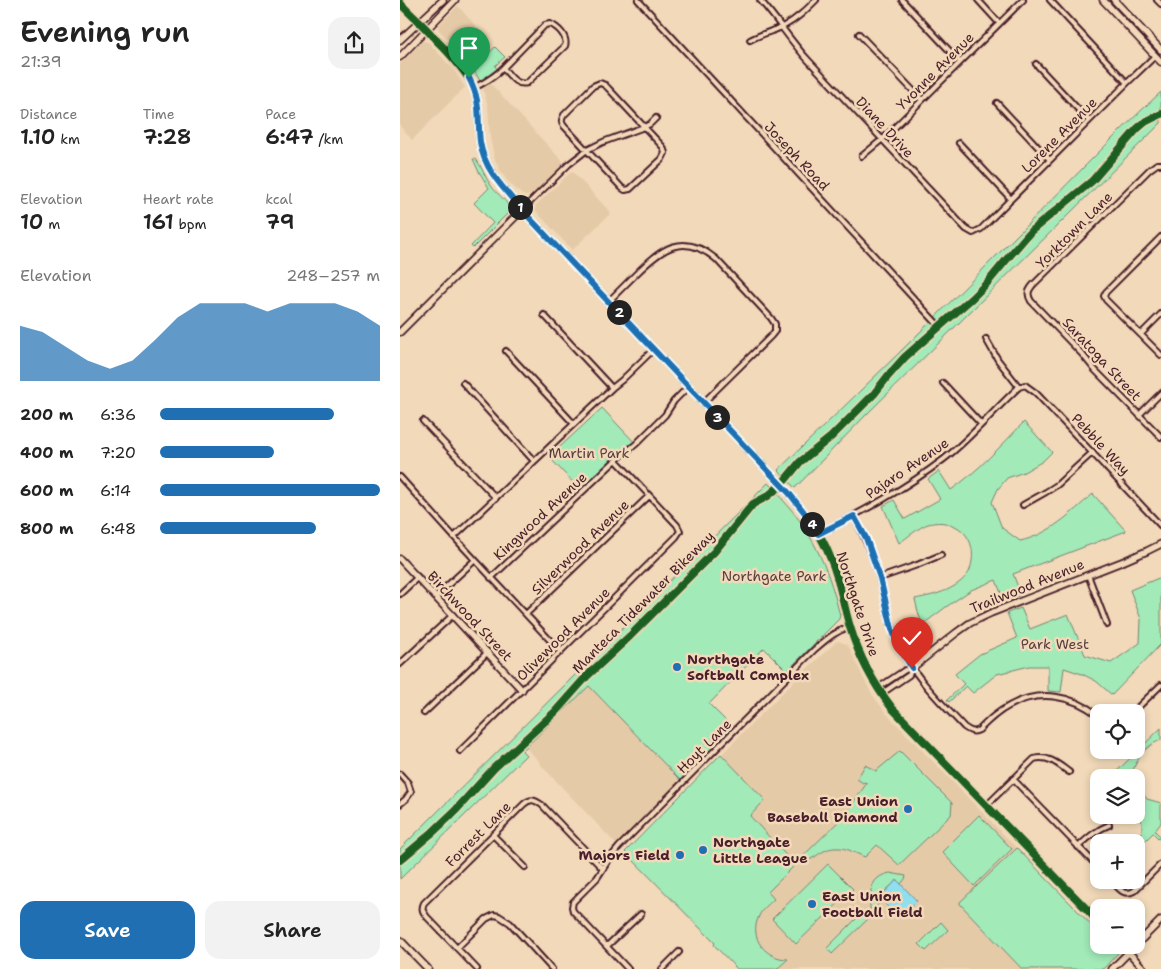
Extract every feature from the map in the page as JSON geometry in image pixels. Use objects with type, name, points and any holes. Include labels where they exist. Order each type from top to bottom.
[{"type":"street","points":[[400,40],[443,0]]},
{"type":"street","points":[[400,56],[455,0]]},
{"type":"street","name":"Joseph Road","points":[[638,0],[940,327]]},
{"type":"street","name":"Diane Drive","points":[[760,0],[782,26],[796,47],[881,139],[966,229],[973,233],[978,231]]},
{"type":"street","points":[[750,40],[782,26],[803,13],[816,0]]},
{"type":"street","points":[[902,0],[960,62]]},
{"type":"street","points":[[978,0],[999,23]]},
{"type":"street","name":"Yvonne Avenue","points":[[862,156],[922,100],[1023,0]]},
{"type":"street","points":[[1050,0],[1127,83]]},
{"type":"street","points":[[1103,0],[1161,62]]},
{"type":"street","points":[[1114,0],[1161,50]]},
{"type":"street","points":[[1157,0],[1161,4]]},
{"type":"street","name":"Northgate Drive","points":[[400,4],[420,22],[458,63],[474,88],[479,113],[480,144],[483,155],[499,184],[789,493],[804,512],[830,556],[859,653],[870,675],[892,708],[1090,913]]},
{"type":"street","points":[[474,88],[498,74],[503,68],[545,25],[550,24],[554,26],[566,38],[565,46],[527,83],[518,83],[503,68]]},
{"type":"street","points":[[859,34],[922,100]]},
{"type":"street","name":"Lorene Avenue","points":[[978,231],[1155,56]]},
{"type":"street","points":[[1036,64],[1090,121]]},
{"type":"street","points":[[603,84],[644,127],[663,147],[664,155],[662,160],[630,189],[622,188],[564,126],[562,119],[593,86],[603,84]]},
{"type":"street","points":[[997,103],[1050,160]]},
{"type":"street","points":[[400,332],[569,164],[587,150],[644,127],[656,118]]},
{"type":"street","points":[[959,143],[1011,199]]},
{"type":"street","name":"Yorktown Lane","points":[[1047,317],[1030,301],[1029,291],[1150,169],[1157,164],[1161,164]]},
{"type":"street","points":[[1161,236],[1104,296],[1161,355]]},
{"type":"street","points":[[609,301],[651,259],[667,248],[692,246],[709,253],[716,259],[771,318],[775,331],[704,402]]},
{"type":"street","points":[[1141,334],[1161,314]]},
{"type":"street","points":[[544,315],[612,388]]},
{"type":"street","name":"Saratoga Street","points":[[1047,317],[1095,370],[1161,436]]},
{"type":"street","points":[[986,340],[998,360],[1019,387]]},
{"type":"street","points":[[454,537],[654,349]]},
{"type":"street","points":[[506,351],[574,424]]},
{"type":"street","points":[[463,383],[534,462]]},
{"type":"street","points":[[943,383],[981,424]]},
{"type":"street","name":"Kingwood Avenue","points":[[492,578],[616,460],[636,444],[665,415],[674,401],[689,386]]},
{"type":"street","name":"Pebble Way","points":[[1019,387],[1025,386],[1036,393],[1161,526]]},
{"type":"street","name":"Pajaro Avenue","points":[[818,534],[854,516],[925,473],[957,448],[1019,387]]},
{"type":"street","points":[[1139,414],[1161,392]]},
{"type":"street","points":[[423,421],[496,498]]},
{"type":"street","points":[[1023,505],[1057,485],[1093,452]]},
{"type":"street","points":[[616,460],[649,496]]},
{"type":"street","points":[[400,477],[561,652]]},
{"type":"street","name":"Olivewood Avenue","points":[[460,752],[680,532],[677,526],[649,496]]},
{"type":"street","name":"Silverwood Avenue","points":[[526,614],[649,496]]},
{"type":"street","points":[[854,516],[866,538],[880,578],[892,629],[898,644],[920,679],[970,732],[976,732],[996,714],[1009,705],[1021,700],[1044,696],[1061,697],[1080,703],[1090,710]]},
{"type":"street","name":"Trailwood Avenue","points":[[880,691],[908,675],[912,668],[970,623],[1161,544]]},
{"type":"street","points":[[880,578],[940,554]]},
{"type":"street","name":"Birchwood Street","points":[[400,559],[522,690]]},
{"type":"street","points":[[435,596],[475,560]]},
{"type":"street","points":[[1088,575],[1107,625]]},
{"type":"street","points":[[400,594],[418,577]]},
{"type":"street","points":[[400,664],[453,615]]},
{"type":"street","name":"Hoyt Lane","points":[[608,946],[572,909],[573,902],[597,878],[619,847],[814,650],[829,636],[850,627]]},
{"type":"street","points":[[424,713],[488,652]]},
{"type":"street","points":[[1141,704],[1161,685]]},
{"type":"street","points":[[986,806],[1034,759],[1047,758],[1069,772]]},
{"type":"street","points":[[400,774],[410,786],[411,792],[400,804]]},
{"type":"street","points":[[1013,779],[1090,859]]},
{"type":"street","name":"Forrest Lane","points":[[457,948],[423,911],[422,906],[528,801],[538,802],[603,869]]},
{"type":"street","points":[[1078,847],[1094,832],[1109,825]]},
{"type":"street","points":[[493,835],[525,867]]},
{"type":"street","points":[[1145,880],[1161,864]]},
{"type":"street","points":[[1119,889],[1126,894],[1130,894],[1136,889]]},
{"type":"street","points":[[628,969],[608,946],[641,914]]},
{"type":"street","points":[[477,969],[457,948],[486,919],[492,916],[499,916],[510,923],[552,969]]},
{"type":"street","points":[[1145,936],[1161,920]]},
{"type":"street","points":[[400,940],[428,969]]},
{"type":"street","points":[[662,969],[679,952]]},
{"type":"street","points":[[1112,969],[1127,954]]},
{"type":"street","points":[[1131,954],[1144,969]]},
{"type":"shaded area","points":[[458,6],[480,31],[459,52],[438,27]]},
{"type":"shaded area","points":[[423,41],[428,42],[453,69],[465,87],[412,140],[400,126],[400,64]]},
{"type":"shaded area","points":[[491,84],[564,163],[530,195],[525,196],[521,194],[506,179],[494,157],[490,137],[488,107],[483,88]]},
{"type":"shaded area","points":[[572,171],[611,213],[572,250],[536,211],[535,206]]},
{"type":"shaded area","points":[[836,642],[846,644],[849,647],[872,694],[886,713],[1090,924],[1090,954],[1117,954],[1103,969],[739,969],[625,852],[797,678]]},
{"type":"shaded area","points":[[589,685],[681,781],[616,844],[526,748]]},
{"type":"green space","points":[[495,47],[505,57],[495,66],[498,70],[480,81],[473,69]]},
{"type":"green space","points":[[1161,92],[1161,123],[867,414],[795,488],[778,470],[897,355]]},
{"type":"green space","points":[[473,159],[476,159],[490,184],[507,203],[509,209],[508,213],[473,248],[471,246],[493,223],[474,203],[489,188]]},
{"type":"green space","name":"Martin Park","points":[[602,408],[636,444],[582,492],[549,457]]},
{"type":"green space","points":[[1024,422],[1052,452],[1043,461],[1024,472],[1007,478],[998,489],[992,502],[1002,528],[1020,541],[1031,538],[1050,529],[1093,494],[1126,531],[1013,574],[1021,595],[1004,601],[996,580],[971,590],[922,625],[915,599],[950,589],[968,574],[972,561],[970,543],[967,536],[961,530],[946,523],[938,523],[924,525],[899,543],[883,506],[894,500],[905,519],[940,499],[928,479],[939,471],[951,490],[980,466]]},
{"type":"green space","name":"Northgate Park","points":[[768,483],[802,523],[810,536],[829,578],[840,615],[839,619],[787,671],[764,648],[709,704],[733,728],[681,781],[589,686],[522,751],[526,755],[400,879],[400,849]]},
{"type":"green space","name":"Park West","points":[[1161,577],[1161,644],[1112,695],[1096,681],[1064,668],[1061,692],[1048,691],[1048,666],[1029,666],[997,674],[973,693],[966,686],[949,702],[947,700],[964,684],[955,674],[980,654],[1017,638],[1007,613],[1021,608],[1030,629],[1068,614],[1085,655],[1111,663],[1140,643],[1141,619],[1130,590]]},
{"type":"green space","points":[[1161,728],[1161,740],[1145,750],[1145,744]]},
{"type":"green space","name":"East Union Baseball Diamond","points":[[900,751],[952,803],[951,815],[899,865],[877,845],[865,857],[847,849],[835,848],[808,860],[799,860],[845,815],[867,783],[857,779],[865,765],[876,771]]},
{"type":"green space","name":"Northgate Little League","points":[[721,754],[765,800],[750,816],[795,865],[768,892],[774,899],[762,911],[756,924],[756,932],[761,946],[773,955],[788,959],[777,969],[737,969],[714,945],[715,943],[625,852]]},
{"type":"green space","points":[[1129,759],[1139,759],[1134,769],[1119,769]]},
{"type":"green space","points":[[1145,796],[1147,799],[1161,803],[1161,823],[1155,831],[1161,837],[1161,841],[1153,833],[1145,841],[1145,834],[1141,834],[1142,825],[1145,824]]},
{"type":"green space","points":[[979,815],[1012,849],[974,886],[942,852]]},
{"type":"green space","points":[[1017,848],[1090,924],[1090,954],[1117,954],[1103,969],[1022,969],[960,902]]},
{"type":"green space","name":"East Union Football Field","points":[[828,864],[853,889],[796,944],[772,919]]},
{"type":"green space","points":[[890,873],[906,876],[901,884],[897,880],[879,897],[882,901],[871,911],[871,892],[874,882],[883,875]]},
{"type":"green space","points":[[862,913],[868,919],[832,954],[827,948]]},
{"type":"green space","points":[[941,922],[948,930],[926,951],[919,944]]},
{"type":"water","points":[[897,880],[917,901],[899,918],[879,898]]},
{"type":"cycle path","points":[[400,3],[425,27],[470,80],[477,100],[479,136],[483,153],[491,171],[503,187],[522,210],[789,493],[812,524],[822,540],[833,566],[850,627],[862,659],[892,708],[1090,913]]},
{"type":"cycle path","name":"Manteca Tidewater Bikeway","points":[[400,860],[455,811],[494,768],[555,712],[587,676],[714,552],[753,504],[768,496],[781,485],[800,462],[831,437],[874,394],[905,357],[972,298],[1031,231],[1092,181],[1137,129],[1145,122],[1161,114]]},
{"type":"place","name":"Northgate Softball Complex","points":[[677,667]]},
{"type":"place","name":"East Union Baseball Diamond","points":[[908,809]]},
{"type":"place","name":"Northgate Little League","points":[[703,850]]},
{"type":"place","name":"Majors Field","points":[[680,855]]},
{"type":"place","name":"East Union Football Field","points":[[812,904]]},
{"type":"route","points":[[469,78],[477,97],[480,144],[483,155],[499,184],[789,493],[818,534],[854,516],[866,538],[880,578],[892,629],[898,644],[912,668]]}]
